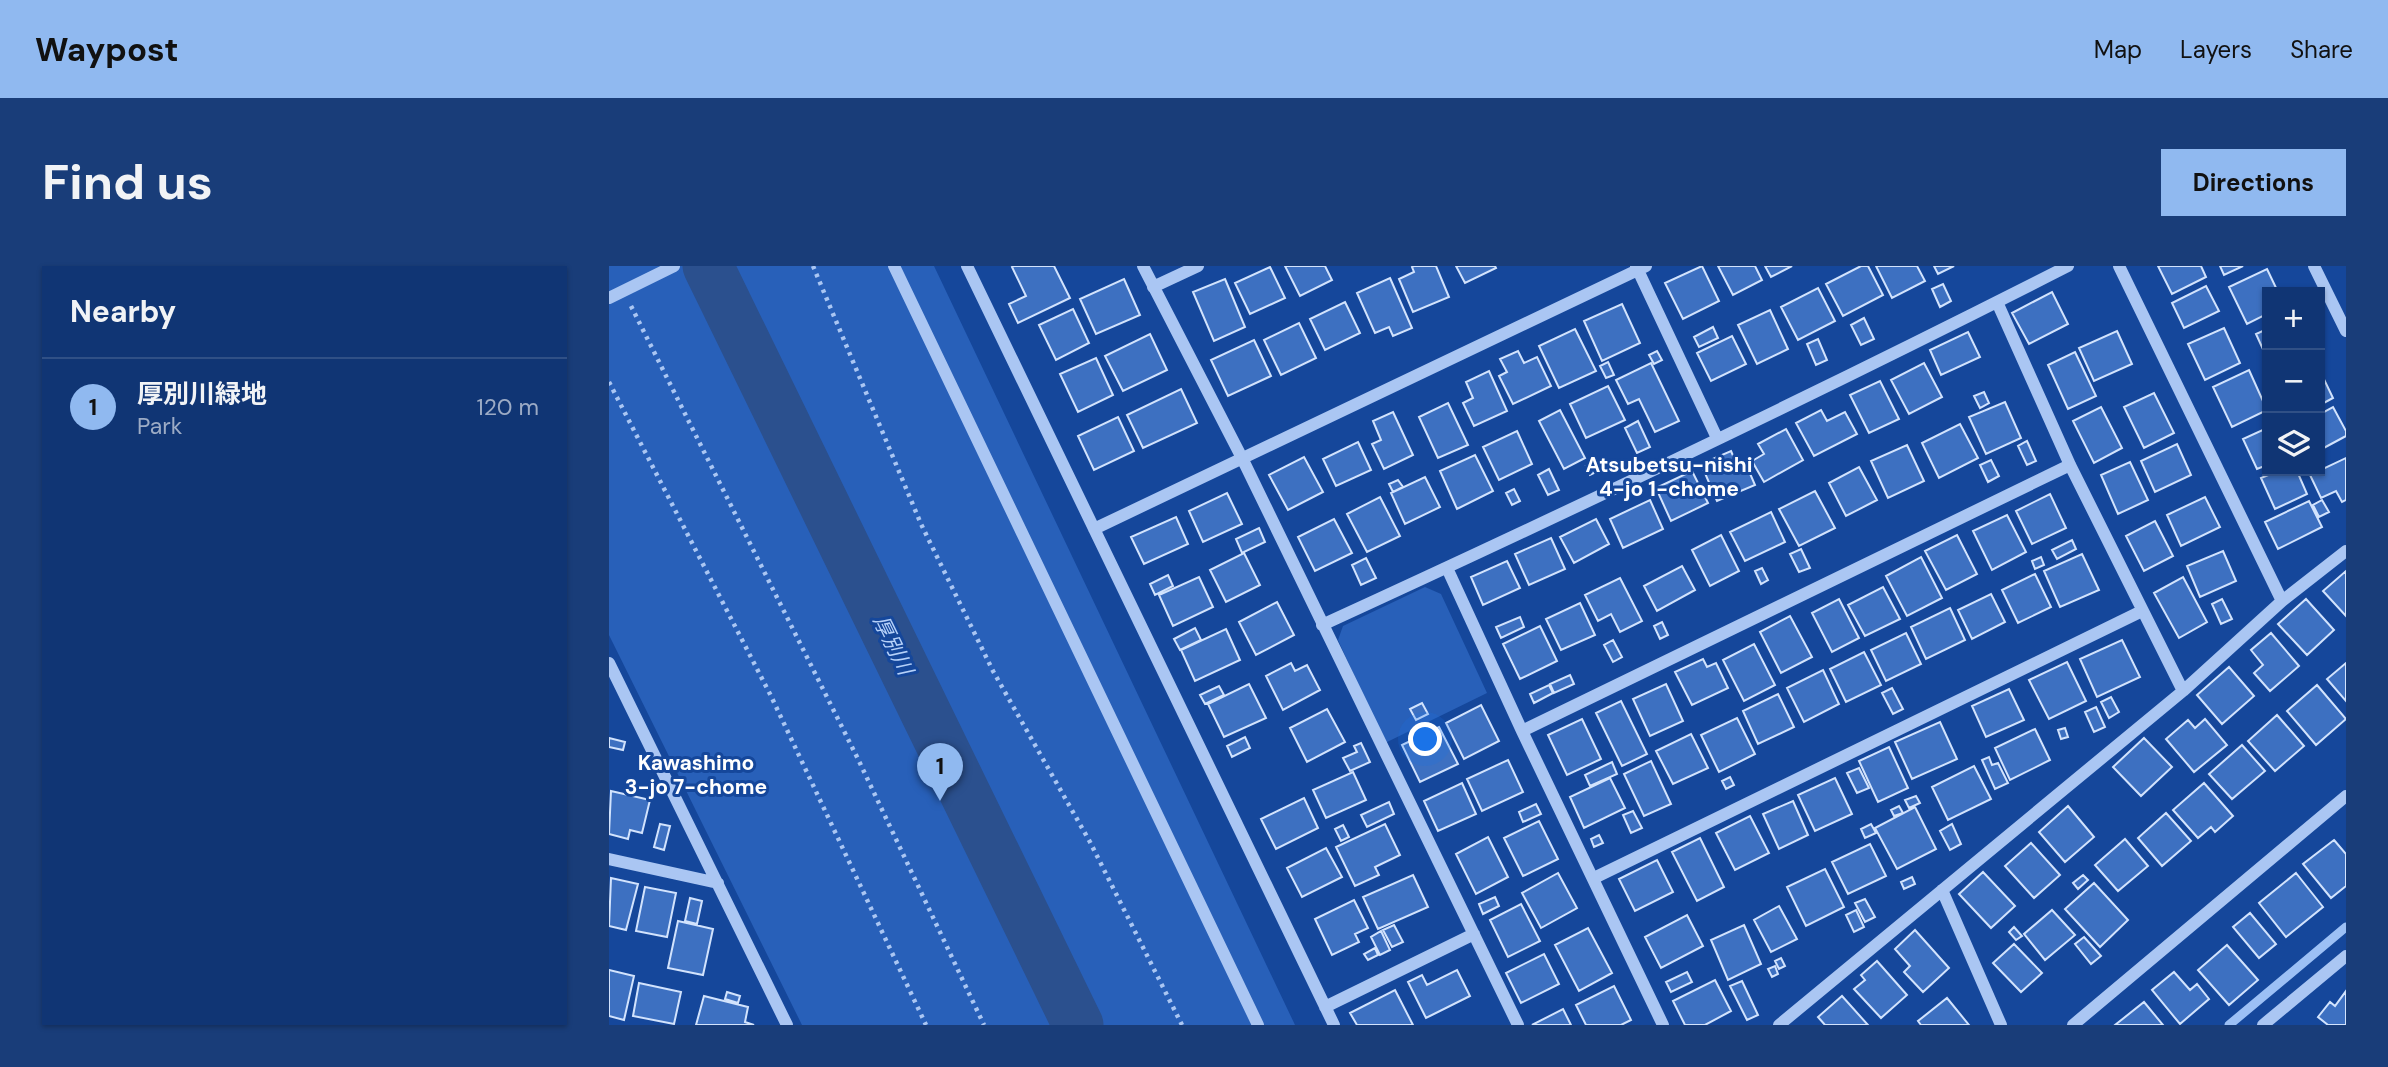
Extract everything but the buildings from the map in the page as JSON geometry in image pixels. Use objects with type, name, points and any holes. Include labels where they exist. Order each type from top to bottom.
[{"type":"street","points":[[609,298],[674,266]]},
{"type":"street","points":[[894,266],[1258,1025]]},
{"type":"street","points":[[967,266],[1333,1025]]},
{"type":"street","points":[[1143,266],[1242,458],[1518,1025]]},
{"type":"street","points":[[1153,287],[1198,266]]},
{"type":"street","points":[[1322,625],[1717,439],[2069,266]]},
{"type":"street","points":[[2119,266],[2282,601]]},
{"type":"street","points":[[2314,266],[2346,331]]},
{"type":"street","points":[[1094,529],[1640,267],[1717,439]]},
{"type":"street","points":[[1997,302],[2070,464],[2183,691]]},
{"type":"street","points":[[1522,731],[2070,464]]},
{"type":"street","points":[[1779,1025],[2183,691],[2282,601],[2346,551]]},
{"type":"street","points":[[1447,568],[1663,1025]]},
{"type":"street","points":[[1594,878],[2142,611]]},
{"type":"street","points":[[609,663],[787,1025]]},
{"type":"street","points":[[2073,1025],[2346,796]]},
{"type":"street","points":[[609,859],[717,883]]},
{"type":"street","points":[[1942,890],[2001,1025]]},
{"type":"street","points":[[1325,1007],[1474,934]]},
{"type":"street","points":[[2263,1025],[2346,956]]},
{"type":"path","points":[[813,266],[927,536],[993,671],[1090,842],[1182,1025]]},
{"type":"path","points":[[630,303],[858,759],[984,1025]]},
{"type":"path","points":[[609,382],[771,696],[926,1025]]},
{"type":"shaded area","points":[[609,266],[934,266],[1295,1025],[802,1025],[609,635]]},
{"type":"shaded area","points":[[1425,587],[1441,594],[1487,693],[1385,743],[1338,640],[1343,626]]},
{"type":"waterway","name":"厚別川","points":[[708,266],[1078,1025]]},
{"type":"waterway","points":[[2229,1025],[2346,927]]},
{"type":"place","name":"厚別川緑地","points":[[940,801]]},
{"type":"district","name":"Atsubetsu-nishi 4-jo 1-chome","points":[[1669,477]]},
{"type":"district","name":"Kawashimo 3-jo 7-chome","points":[[696,775]]}]
